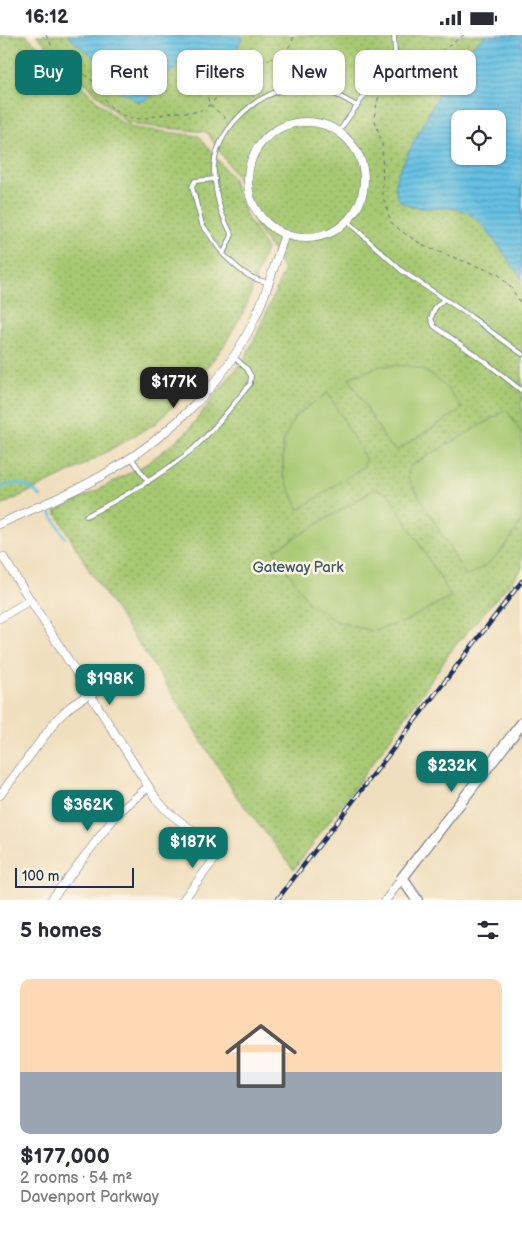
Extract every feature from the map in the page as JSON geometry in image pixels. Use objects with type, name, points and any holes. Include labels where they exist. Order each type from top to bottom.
[{"type":"street","points":[[299,121],[313,121],[339,131],[352,143],[360,158],[364,175],[363,192],[357,208],[347,221],[336,230],[324,235],[304,238],[285,234],[272,227],[262,218],[254,206],[249,193],[247,179],[249,165],[254,152],[262,140],[273,131],[285,125],[299,121]]},
{"type":"street","points":[[0,524],[95,479],[156,440],[187,413],[234,357],[254,320],[285,234]]},
{"type":"street","points":[[3,557],[156,800],[167,811],[220,852],[183,900]]},
{"type":"street","points":[[0,618],[30,599]]},
{"type":"street","points":[[0,795],[58,718],[71,706],[89,694]]},
{"type":"street","points":[[386,900],[522,723]]},
{"type":"street","points":[[51,900],[118,813],[148,787]]},
{"type":"street","points":[[402,879],[417,900]]},
{"type":"lane","points":[[339,131],[357,105],[391,64],[395,55],[394,35]]},
{"type":"lane","points":[[223,254],[232,235],[220,213],[215,179],[214,167],[220,143],[232,123],[259,100],[273,95]]},
{"type":"lane","points":[[338,95],[357,105]]},
{"type":"lane","points":[[215,179],[195,181],[192,187],[202,224],[223,254],[250,276],[268,282]]},
{"type":"lane","points":[[347,221],[402,271],[470,316],[522,354]]},
{"type":"lane","points":[[444,299],[436,308],[431,318],[434,326],[488,363],[522,391]]},
{"type":"lane","points":[[86,516],[122,498],[164,471],[194,448],[217,425],[250,384],[252,376],[234,357]]},
{"type":"lane","points":[[131,457],[148,482]]},
{"type":"path","points":[[46,35],[56,53],[97,83],[108,104],[123,116],[140,120],[178,112],[191,114],[210,105],[234,73],[254,64],[273,59]]},
{"type":"path","points":[[286,50],[292,43],[294,35]]},
{"type":"path","points":[[464,35],[430,59],[410,59],[394,70],[378,99],[374,117],[382,144],[383,197],[392,222],[401,231],[426,247],[498,274],[522,305]]},
{"type":"path","points":[[206,95],[210,105],[232,123]]},
{"type":"green space","points":[[0,35],[26,35],[42,50],[15,50],[15,95],[82,95],[82,87],[126,127],[199,136],[232,178],[246,216],[266,248],[246,307],[225,344],[197,381],[156,423],[84,465],[0,506]]},
{"type":"green space","name":"Gateway Park","points":[[36,35],[522,35],[522,569],[453,648],[391,738],[294,869],[237,797],[160,675],[92,575],[55,511],[148,463],[187,432],[246,356],[284,271],[256,227],[237,177],[207,132],[127,124],[97,95],[167,95],[167,50],[92,50],[92,90],[82,80],[82,50],[51,50]]},
{"type":"green space","points":[[380,366],[408,366],[426,372],[446,387],[462,409],[397,450],[388,444],[349,378]]},
{"type":"green space","points":[[328,393],[365,458],[364,466],[299,510],[283,474],[283,443],[294,418]]},
{"type":"green space","points":[[507,410],[522,435],[522,518],[512,537],[502,549],[485,566],[466,576],[408,477],[410,466]]},
{"type":"green space","points":[[376,489],[388,493],[451,596],[404,622],[372,631],[338,622],[309,603],[274,550]]},
{"type":"water","points":[[67,35],[241,35],[242,38],[236,50],[177,50],[177,68],[167,76],[167,50],[92,50],[92,55]]},
{"type":"water","points":[[486,35],[522,35],[522,279],[489,233],[468,213],[458,209],[408,206],[400,200],[396,191],[397,175],[438,95],[476,95],[476,50],[467,50]]},
{"type":"water","points":[[127,95],[152,95],[144,100],[138,102]]},
{"type":"waterway","points":[[0,488],[12,484],[22,485],[32,489],[41,497]]},
{"type":"waterway","points":[[50,512],[65,538]]},
{"type":"railway","points":[[277,900],[522,581]]}]
